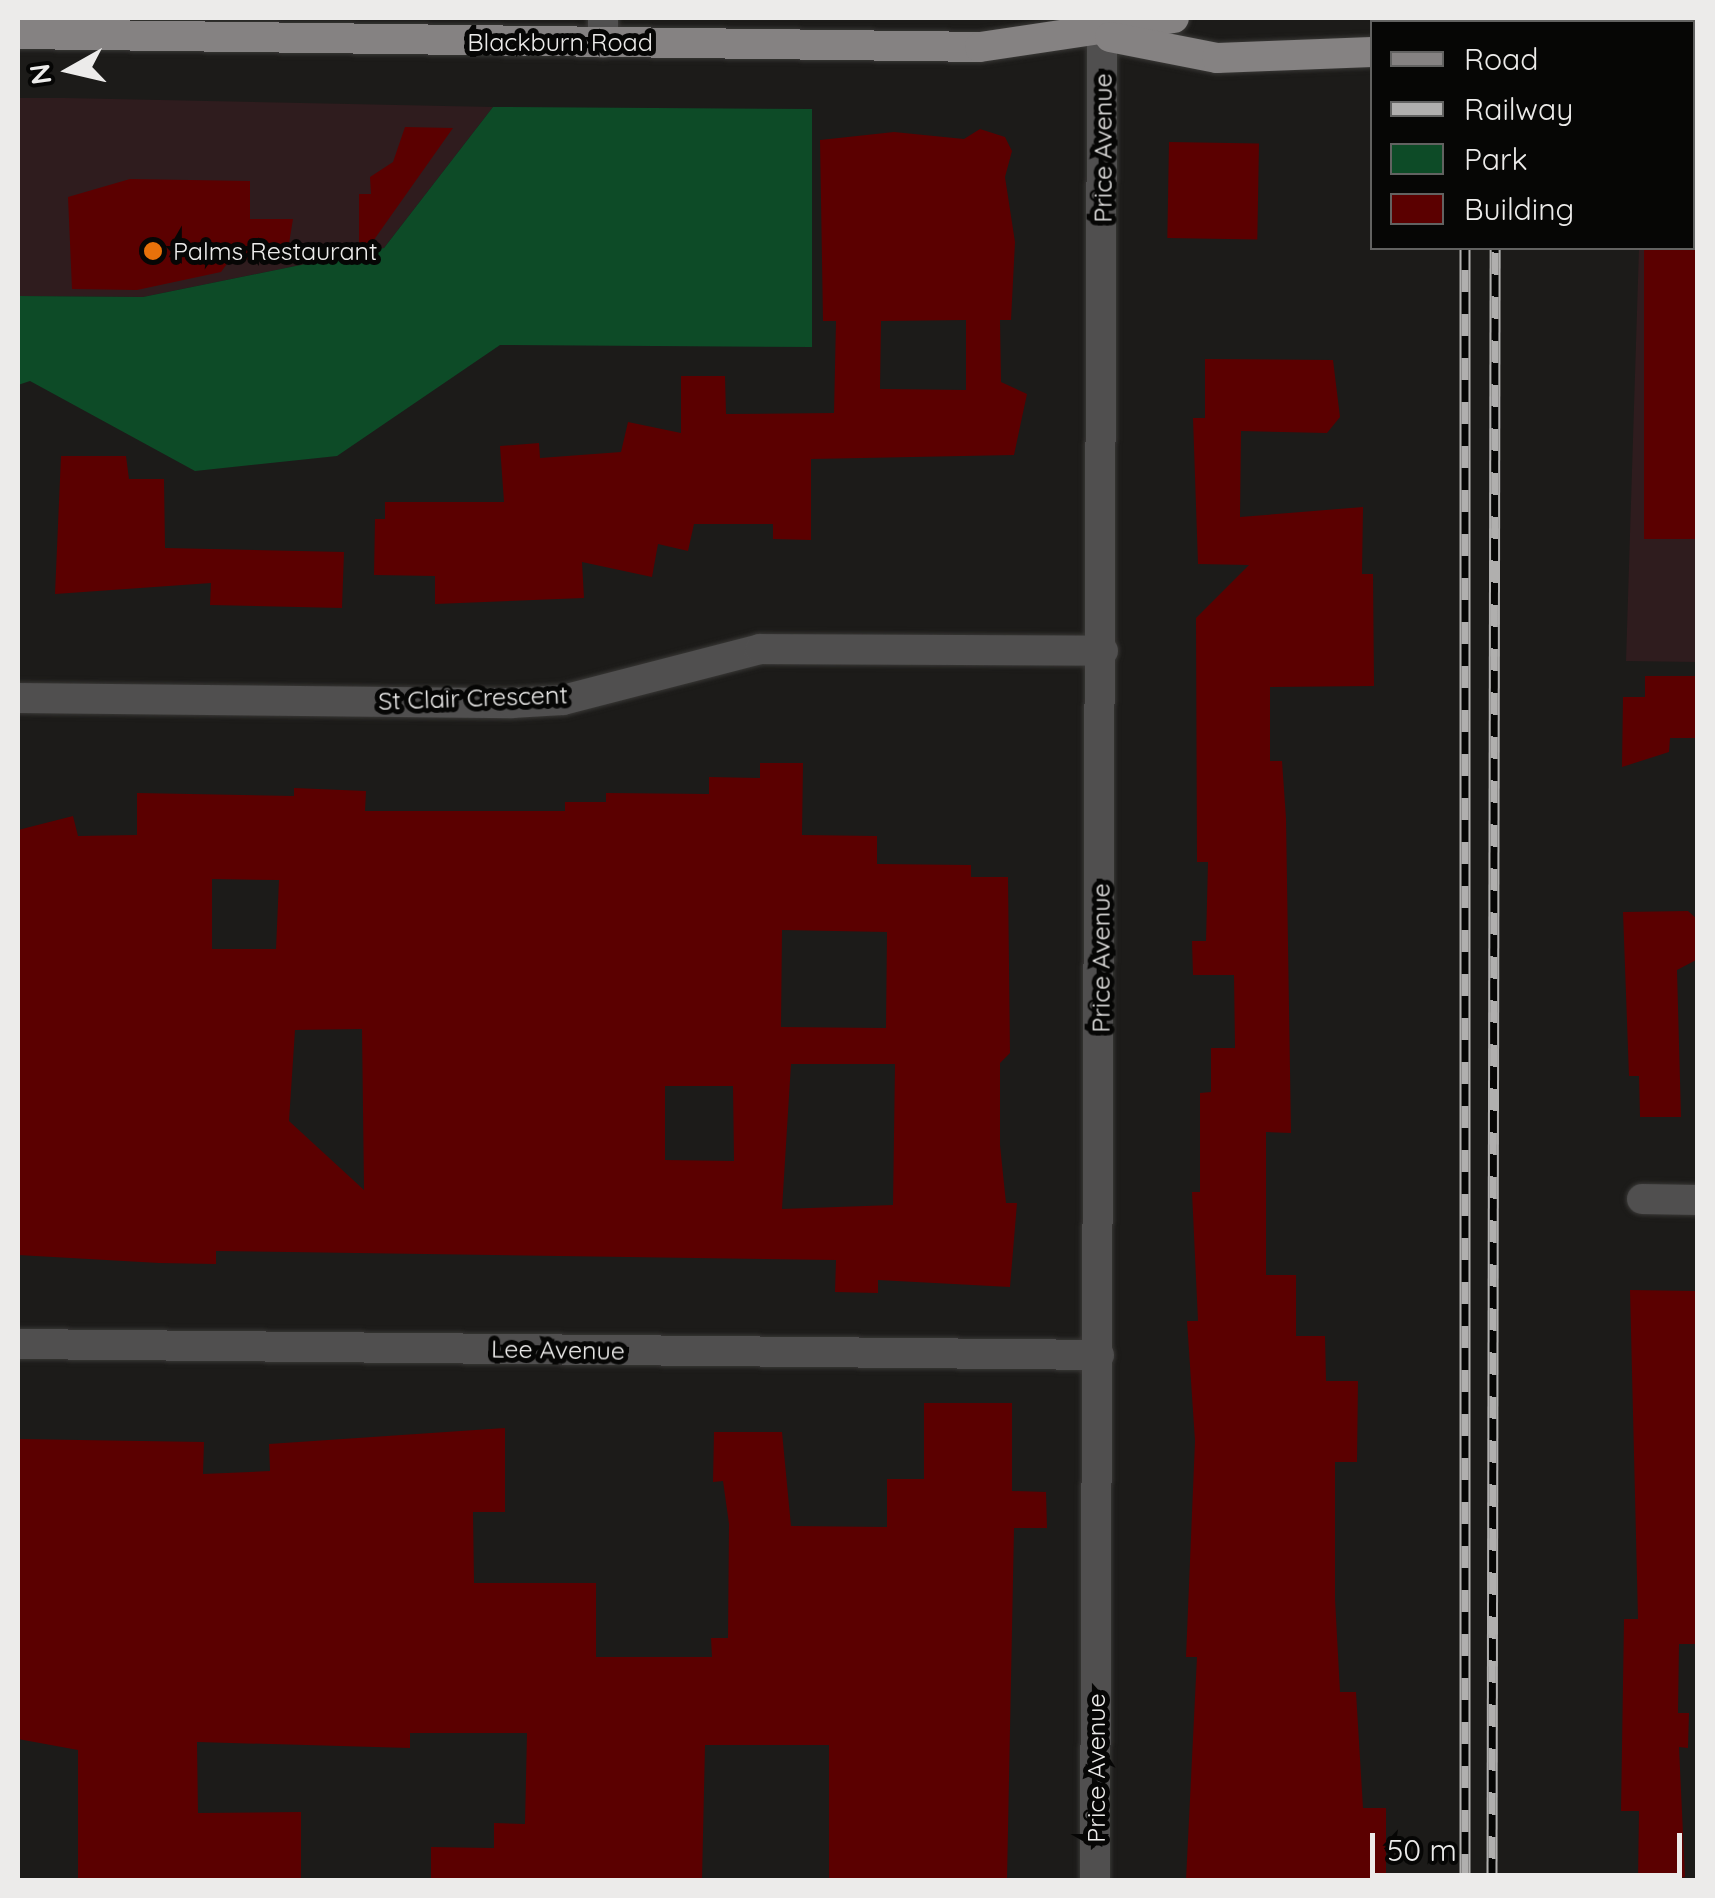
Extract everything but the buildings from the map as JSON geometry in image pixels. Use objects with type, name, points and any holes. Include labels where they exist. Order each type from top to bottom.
[{"type":"main road","name":"Blackburn Road","points":[[18,34],[603,30],[980,47],[1102,36],[1174,18]]},
{"type":"main road","points":[[1662,18],[1698,19]]},
{"type":"main road","name":"Blackburn Road","points":[[1102,36],[1217,58],[1370,52]]},
{"type":"street","name":"Price Avenue","points":[[1095,1880],[1103,651],[1102,36]]},
{"type":"street","name":"St Clair Crescent","points":[[18,698],[563,700],[760,649],[1103,651]]},
{"type":"street","points":[[1642,1200],[1698,1200]]},
{"type":"street","name":"Lee Avenue","points":[[18,1344],[1099,1356]]},
{"type":"shaded area","points":[[18,98],[493,107],[384,248],[143,297],[18,296]]},
{"type":"shaded area","points":[[1639,250],[1694,250],[1697,662],[1626,661]]},
{"type":"green space","points":[[493,107],[812,109],[812,347],[500,345],[337,456],[195,471],[30,381],[18,385],[18,296],[143,297],[384,248]]},
{"type":"railway","points":[[1465,250],[1465,1880]]},
{"type":"railway","points":[[1492,1880],[1495,250]]},
{"type":"place","name":"Palms Restaurant","points":[[153,251]]}]
